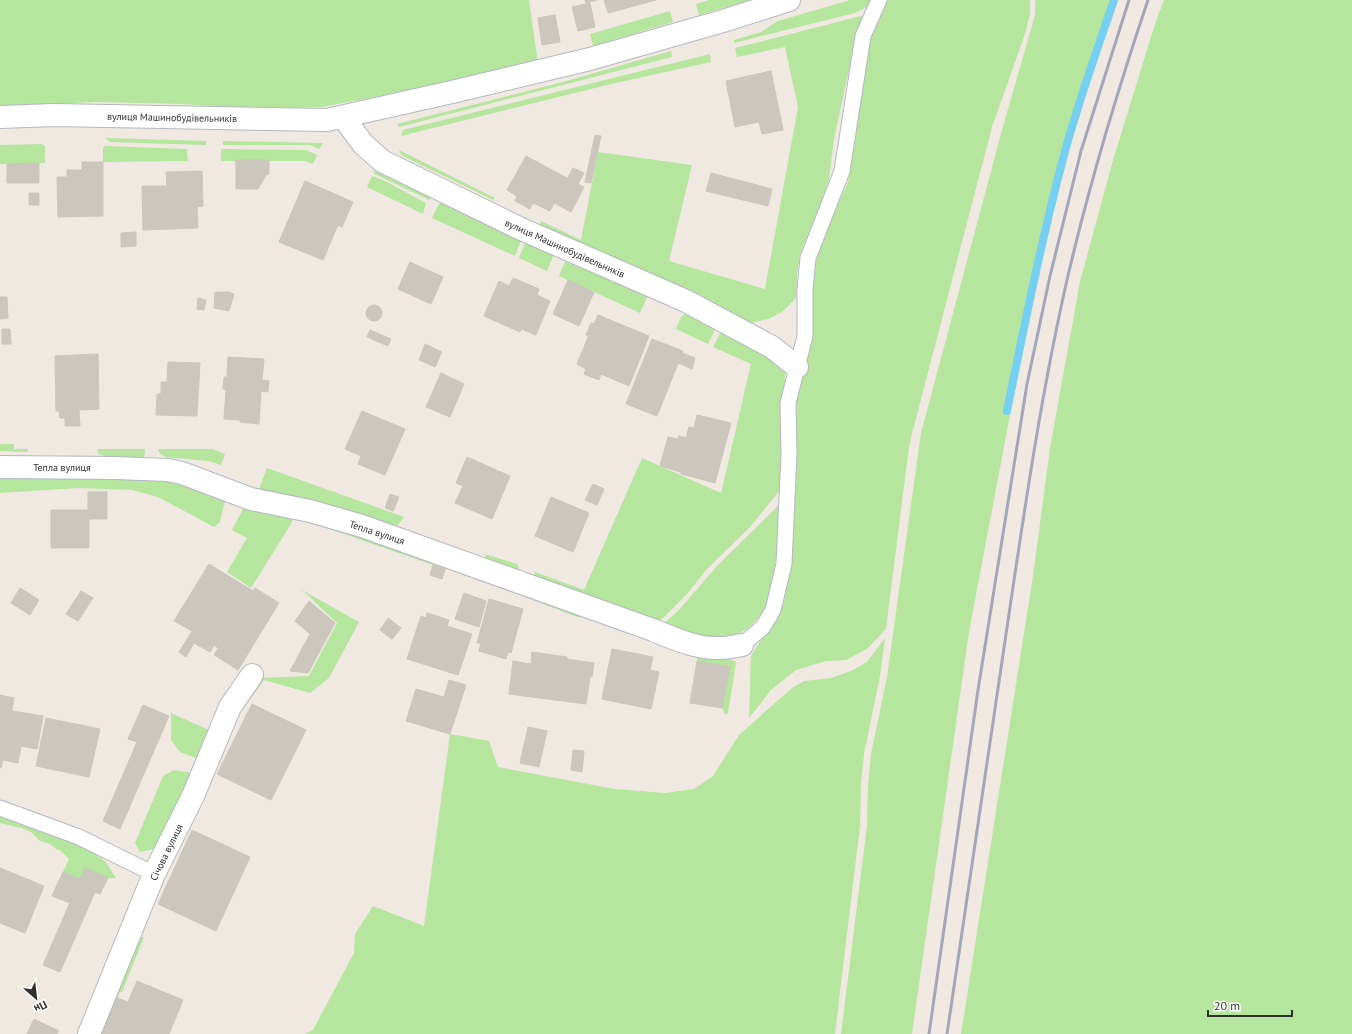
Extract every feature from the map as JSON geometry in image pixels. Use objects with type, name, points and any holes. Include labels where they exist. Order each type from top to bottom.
[{"type":"street","name":"вулиця Машинобудівельників","points":[[0,117],[54,115],[327,120],[590,59],[789,0]]},
{"type":"street","name":"вулиця Машинобудівельників","points":[[343,117],[363,144],[382,161],[519,228],[686,301],[772,347],[797,368]]},
{"type":"street","name":"Тепла вулиця","points":[[0,467],[116,468],[168,470],[182,473],[251,499],[310,511],[376,531],[654,630],[683,643],[703,648],[722,648],[742,645]]},
{"type":"street","name":"Січова вулиця","points":[[89,1034],[154,874],[193,796],[230,707],[252,675]]},
{"type":"lane","points":[[742,645],[763,627],[773,610],[784,564],[789,453],[788,403],[805,336],[805,289],[808,258],[842,171],[863,36],[879,0]]},
{"type":"lane","points":[[0,808],[79,837],[154,874]]},
{"type":"green space","points":[[0,0],[529,0],[538,63],[321,107],[263,108],[97,102],[0,106]]},
{"type":"green space","points":[[709,0],[751,0],[699,15],[696,4]]},
{"type":"green space","points":[[850,0],[871,0],[869,6],[855,13],[734,43],[734,40],[761,32],[778,21]]},
{"type":"green space","points":[[888,0],[1030,0],[1030,14],[1025,34],[992,127],[909,447],[886,629],[867,649],[846,660],[826,661],[796,670],[771,690],[749,718],[751,656],[784,603],[793,536],[797,456],[796,386],[812,342],[813,300],[811,280],[822,240],[848,182],[855,143],[868,38]]},
{"type":"green space","points":[[1035,0],[1117,0],[1068,148],[1036,277],[969,632],[912,1034],[841,1034],[867,825],[868,785],[871,754],[887,677],[921,433],[1002,130],[1035,15]]},
{"type":"green space","points":[[1164,0],[1352,0],[1352,1034],[961,1034],[1033,576],[1050,448],[1080,282],[1113,160],[1155,24]]},
{"type":"green space","points":[[670,11],[673,22],[593,46],[590,34]]},
{"type":"green space","points":[[865,15],[853,51],[834,139],[829,179],[818,212],[800,254],[796,298],[782,312],[768,319],[750,323],[697,295],[541,230],[541,221],[581,240],[598,152],[692,165],[669,261],[765,289],[798,107],[785,47],[737,57],[735,48]]},
{"type":"green space","points":[[671,51],[672,57],[399,127],[397,124],[563,82]]},
{"type":"green space","points":[[710,54],[711,62],[611,84],[401,136],[403,130]]},
{"type":"green space","points":[[105,138],[206,141],[206,145],[110,142]]},
{"type":"green space","points":[[223,141],[323,143],[319,149],[310,145],[223,145]]},
{"type":"green space","points":[[41,144],[45,146],[45,163],[0,164],[0,145]]},
{"type":"green space","points":[[105,146],[187,149],[188,161],[103,162],[103,148]]},
{"type":"green space","points":[[221,149],[306,150],[317,155],[313,164],[305,161],[221,161]]},
{"type":"green space","points":[[399,150],[495,198],[493,200],[401,155]]},
{"type":"green space","points":[[377,167],[432,193],[429,200],[373,173]]},
{"type":"green space","points":[[372,176],[383,180],[426,203],[423,214],[367,187]]},
{"type":"green space","points":[[442,198],[522,238],[515,256],[432,218]]},
{"type":"green space","points":[[526,240],[555,252],[547,271],[519,258]]},
{"type":"green space","points":[[567,257],[649,293],[640,313],[559,276]]},
{"type":"green space","points":[[688,311],[717,325],[708,344],[676,329],[682,316]]},
{"type":"green space","points":[[723,328],[785,365],[785,380],[781,408],[782,468],[780,490],[750,527],[707,569],[687,594],[656,623],[533,580],[535,572],[584,590],[642,458],[721,493],[751,364],[713,347]]},
{"type":"green space","points":[[0,444],[14,444],[14,449],[28,449],[27,452],[0,451]]},
{"type":"green space","points":[[97,449],[145,449],[144,459],[103,458],[103,455],[98,454]]},
{"type":"green space","points":[[158,449],[212,449],[225,454],[221,465],[208,461],[166,457],[160,454]]},
{"type":"green space","points":[[267,468],[404,517],[395,529],[258,492]]},
{"type":"green space","points":[[0,474],[174,479],[226,497],[220,522],[214,527],[158,497],[132,490],[78,488],[0,493]]},
{"type":"green space","points":[[780,504],[773,585],[763,614],[747,629],[732,637],[711,639],[661,626],[679,610],[717,566]]},
{"type":"green space","points":[[245,505],[294,517],[251,588],[227,572],[247,538],[232,530]]},
{"type":"green space","points":[[325,524],[435,559],[433,565],[324,527]]},
{"type":"green space","points":[[485,554],[517,564],[522,576],[487,563]]},
{"type":"green space","points":[[302,590],[359,622],[329,678],[310,693],[264,680],[244,707],[239,705],[258,678],[309,676],[337,623]]},
{"type":"green space","points":[[522,590],[581,612],[580,618],[520,595]]},
{"type":"green space","points":[[885,638],[880,676],[864,754],[861,785],[860,826],[835,1034],[305,1034],[313,1030],[354,953],[355,934],[373,906],[424,926],[450,734],[489,741],[498,767],[615,789],[665,793],[694,789],[713,776],[739,735],[792,688],[804,681],[831,678],[851,671],[867,662]]},
{"type":"green space","points":[[698,646],[736,662],[728,713],[725,714],[722,708],[730,667],[697,661]]},
{"type":"green space","points":[[171,713],[211,731],[198,759],[180,752],[171,740]]},
{"type":"green space","points":[[174,770],[188,772],[192,779],[154,849],[140,852],[135,843],[163,776]]},
{"type":"green space","points":[[0,814],[17,818],[88,849],[105,861],[116,878],[80,879],[63,872],[69,859],[60,850],[56,849],[50,844],[40,841],[31,832],[0,823]]},
{"type":"green space","points":[[134,937],[144,937],[122,992],[120,992],[109,1018],[101,1018]]},
{"type":"building","points":[[585,0],[597,0],[586,3]]},
{"type":"building","points":[[604,0],[656,0],[608,13]]},
{"type":"building","points":[[590,3],[595,27],[578,31],[572,7]]},
{"type":"building","points":[[555,15],[560,42],[542,45],[538,18]]},
{"type":"building","points":[[771,71],[783,130],[762,134],[759,122],[735,127],[726,81]]},
{"type":"building","points":[[595,135],[601,136],[591,183],[585,182]]},
{"type":"building","points":[[526,156],[567,178],[550,211],[533,203],[530,209],[515,201],[517,196],[507,190]]},
{"type":"building","points":[[236,160],[269,160],[269,174],[266,175],[258,189],[236,189]]},
{"type":"building","points":[[82,162],[103,162],[103,216],[58,217],[57,177],[67,177],[67,170],[82,170]]},
{"type":"building","points":[[39,163],[39,183],[7,183],[7,164]]},
{"type":"building","points":[[573,168],[584,173],[578,184],[584,187],[571,212],[554,203]]},
{"type":"building","points":[[202,171],[203,206],[197,207],[198,228],[143,230],[142,186],[167,186],[166,172]]},
{"type":"building","points":[[711,173],[772,189],[768,206],[706,191]]},
{"type":"building","points":[[305,181],[353,202],[342,227],[338,225],[323,260],[279,242]]},
{"type":"building","points":[[29,193],[39,193],[39,205],[29,205]]},
{"type":"building","points":[[136,232],[136,246],[121,247],[121,233]]},
{"type":"building","points":[[410,262],[443,277],[431,304],[398,289]]},
{"type":"building","points":[[513,278],[539,289],[537,295],[550,301],[536,335],[521,329],[520,332],[484,316],[499,281],[509,286]]},
{"type":"building","points":[[568,280],[594,292],[579,326],[553,314]]},
{"type":"building","points":[[215,292],[229,292],[234,294],[229,311],[214,308]]},
{"type":"building","points":[[0,297],[7,297],[8,318],[0,319]]},
{"type":"building","points":[[198,298],[206,300],[204,310],[197,309]]},
{"type":"building","points":[[374,305],[380,307],[382,313],[380,319],[374,321],[368,319],[366,313],[368,307]]},
{"type":"building","points":[[598,315],[649,336],[629,386],[601,374],[599,380],[584,374],[586,369],[577,364],[589,335],[586,335],[591,323],[594,324]]},
{"type":"building","points":[[2,329],[10,329],[11,344],[2,344]]},
{"type":"building","points":[[370,330],[391,339],[388,346],[367,337]]},
{"type":"building","points":[[652,339],[683,351],[657,416],[626,404]]},
{"type":"building","points":[[425,344],[442,352],[435,367],[419,360]]},
{"type":"building","points":[[682,353],[695,358],[692,369],[678,363]]},
{"type":"building","points":[[98,354],[99,409],[79,410],[80,426],[65,426],[65,418],[60,418],[59,411],[56,411],[55,356]]},
{"type":"building","points":[[228,357],[264,359],[262,380],[269,381],[268,392],[261,391],[259,424],[240,422],[240,420],[224,419],[226,390],[223,389],[224,377],[227,377]]},
{"type":"building","points":[[168,362],[200,363],[197,416],[156,415],[157,394],[161,394],[161,382],[167,382]]},
{"type":"building","points":[[441,373],[464,384],[450,417],[426,407]]},
{"type":"building","points":[[362,411],[405,429],[385,475],[358,464],[361,456],[345,449]]},
{"type":"building","points":[[697,415],[731,423],[715,483],[681,474],[681,472],[660,466],[668,437],[678,439],[679,436],[686,438],[689,427],[694,428]]},
{"type":"building","points":[[467,457],[510,476],[492,519],[455,503],[463,486],[456,483]]},
{"type":"building","points":[[593,484],[604,489],[597,505],[585,500]]},
{"type":"building","points":[[88,492],[107,492],[107,519],[89,519],[89,548],[51,548],[51,510],[88,510]]},
{"type":"building","points":[[390,494],[399,497],[393,511],[385,508]]},
{"type":"building","points":[[551,497],[589,513],[573,552],[535,536]]},
{"type":"building","points":[[209,564],[253,591],[218,648],[214,645],[210,652],[194,643],[186,657],[179,652],[192,631],[174,621]]},
{"type":"building","points":[[433,565],[445,569],[442,579],[430,575]]},
{"type":"building","points":[[20,588],[39,600],[30,615],[11,603]]},
{"type":"building","points":[[255,588],[279,603],[238,670],[214,655]]},
{"type":"building","points":[[81,591],[93,598],[78,621],[66,614]]},
{"type":"building","points":[[464,593],[486,601],[479,627],[455,619]]},
{"type":"building","points":[[489,599],[523,609],[511,653],[508,652],[506,659],[479,651],[481,643],[477,643]]},
{"type":"building","points":[[309,601],[335,623],[308,673],[290,671],[310,634],[295,621]]},
{"type":"building","points":[[427,613],[449,620],[447,626],[472,634],[458,675],[407,659],[421,616],[426,618]]},
{"type":"building","points":[[388,618],[401,628],[392,639],[380,630]]},
{"type":"building","points":[[612,649],[653,657],[650,670],[659,672],[651,709],[602,699]]},
{"type":"building","points":[[532,652],[594,663],[592,677],[590,677],[586,704],[509,694],[513,661],[531,664]]},
{"type":"building","points":[[697,661],[730,667],[722,708],[690,703]]},
{"type":"building","points":[[449,680],[466,685],[450,734],[406,721],[416,689],[444,697]]},
{"type":"building","points":[[0,695],[14,698],[12,711],[43,716],[37,749],[21,746],[18,763],[3,760],[1,768],[0,768]]},
{"type":"building","points":[[252,704],[306,730],[271,800],[217,774]]},
{"type":"building","points":[[143,705],[169,716],[120,829],[103,821],[137,742],[128,739]]},
{"type":"building","points":[[46,718],[100,729],[89,777],[36,766]]},
{"type":"building","points":[[528,727],[547,731],[539,767],[520,763]]},
{"type":"building","points":[[573,750],[584,751],[582,772],[571,770]]},
{"type":"building","points":[[192,830],[250,857],[216,931],[158,904]]},
{"type":"building","points":[[0,868],[44,886],[25,933],[0,923]]},
{"type":"building","points":[[85,868],[108,878],[100,894],[95,892],[60,972],[43,965]]},
{"type":"building","points":[[63,872],[80,879],[70,903],[52,896]]},
{"type":"building","points":[[137,981],[183,1000],[169,1034],[102,1034],[117,998],[128,1002]]},
{"type":"building","points":[[34,1019],[59,1031],[57,1034],[27,1034]]},
{"type":"waterway","points":[[1007,411],[1040,253],[1068,139],[1114,0]]},
{"type":"railway","points":[[929,1034],[978,690],[1027,384],[1050,276],[1081,151],[1129,0]]},
{"type":"railway","points":[[947,1034],[1018,550],[1048,370],[1067,280],[1094,174],[1125,69],[1148,0]]}]
